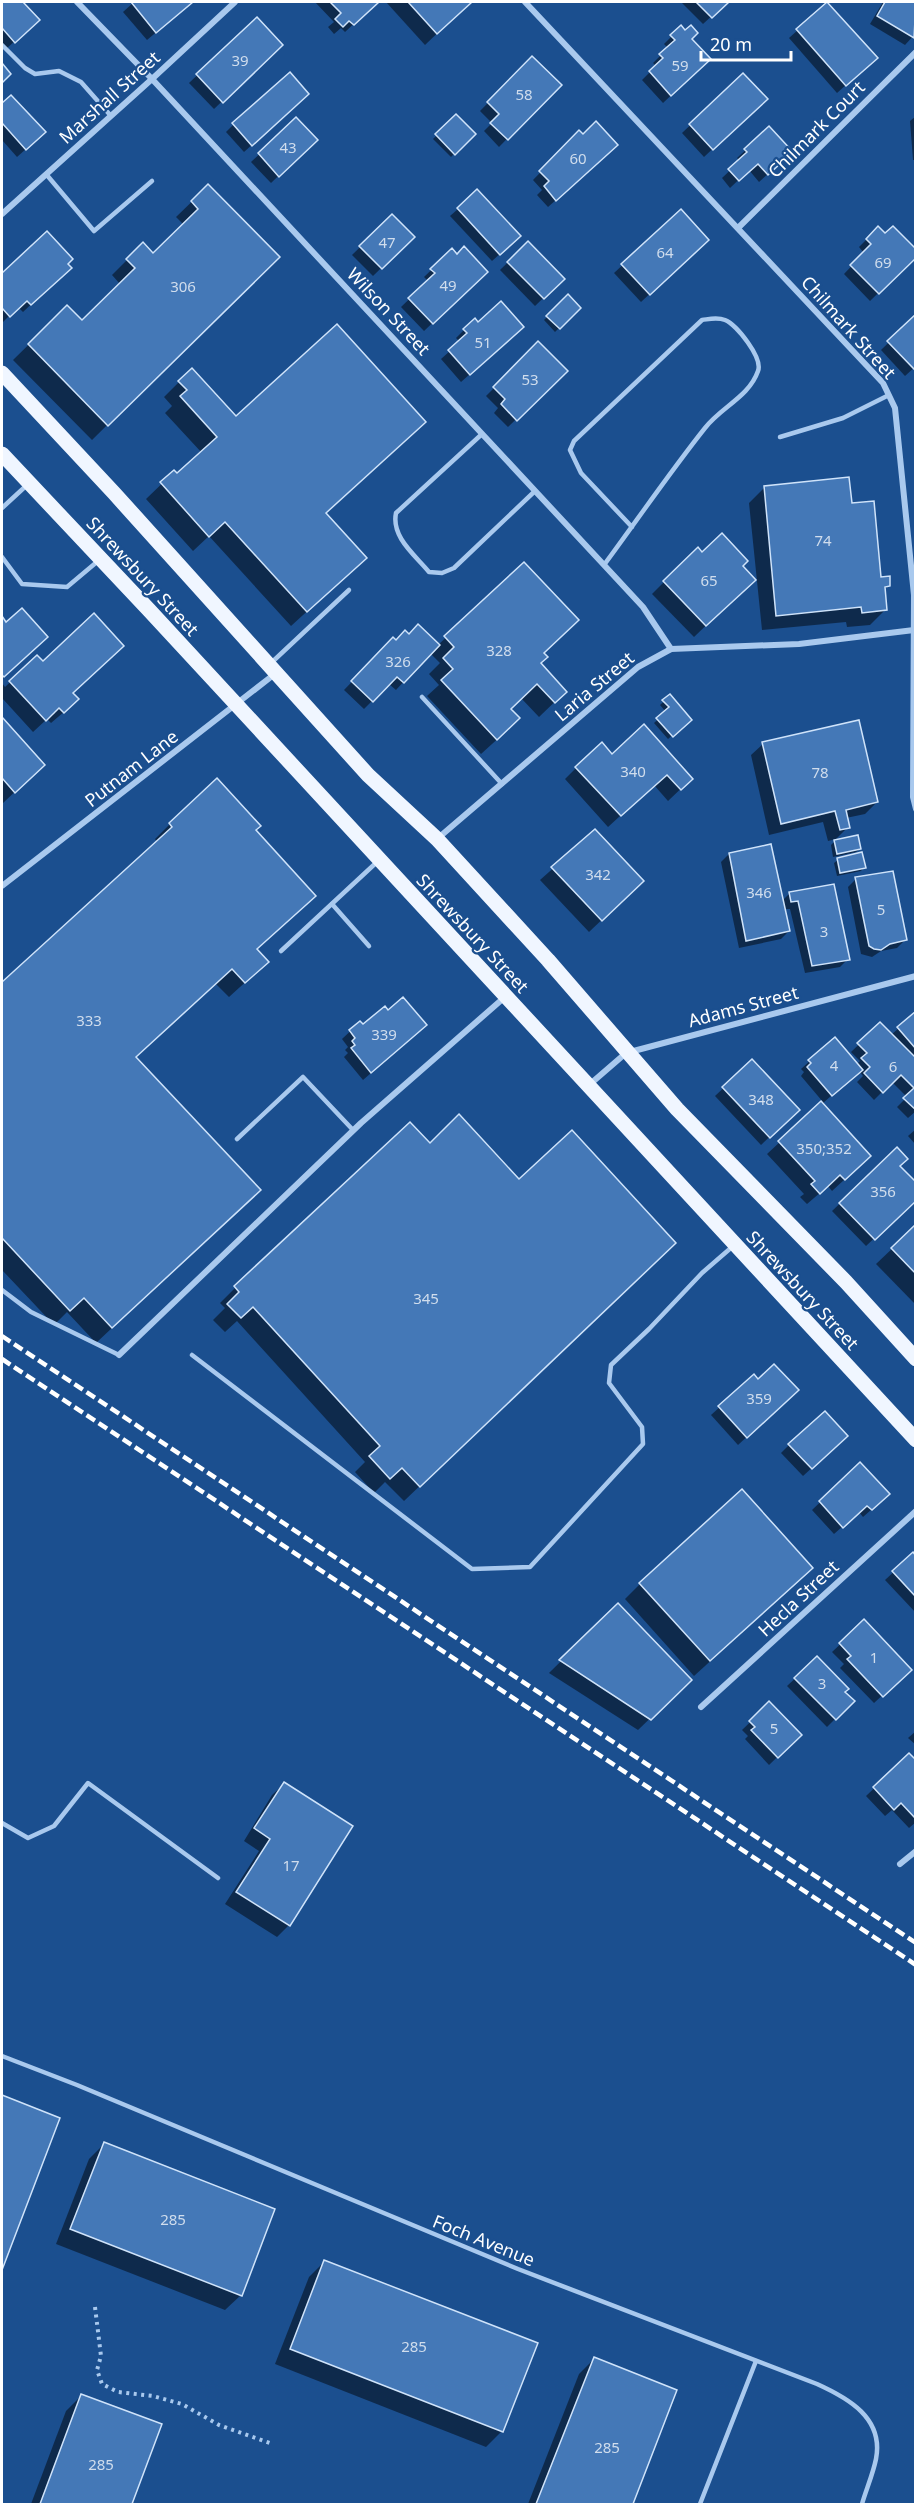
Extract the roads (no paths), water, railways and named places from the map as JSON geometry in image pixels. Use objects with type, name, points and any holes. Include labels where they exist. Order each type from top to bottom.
[{"type":"main road","name":"Shrewsbury Street","points":[[2,373],[274,668],[368,775],[437,839],[548,960],[626,1053],[677,1109],[846,1282],[915,1359]]},
{"type":"main road","name":"Shrewsbury Street","points":[[2,454],[915,1439]]},
{"type":"street","name":"Wilson Street","points":[[77,2],[152,79],[643,607],[671,649]]},
{"type":"street","name":"Marshall Street","points":[[2,214],[235,2]]},
{"type":"street","name":"Chilmark Street","points":[[525,2],[883,383],[889,395],[895,408],[914,595],[915,809]]},
{"type":"street","name":"Chilmark Court","points":[[738,228],[915,52]]},
{"type":"street","name":"Laria Street","points":[[437,839],[638,667],[671,649],[799,644],[914,630]]},
{"type":"street","name":"Putnam Lane","points":[[2,883],[236,705],[274,668]]},
{"type":"street","name":"Adams Street","points":[[589,1086],[626,1053],[915,976]]},
{"type":"street","points":[[119,1355],[353,1130],[506,996]]},
{"type":"street","name":"Hecla Street","points":[[701,1707],[915,1511]]},
{"type":"street","points":[[900,1864],[915,1851]]},
{"type":"lane","points":[[2,45],[25,68],[35,74],[59,71],[81,82],[111,116]]},
{"type":"lane","points":[[46,174],[94,231],[152,181]]},
{"type":"lane","points":[[604,565],[632,527],[707,425],[752,386],[759,368],[758,361],[749,344],[727,321],[715,318],[702,320],[574,441],[570,450],[581,473],[632,527]]},
{"type":"lane","points":[[780,437],[843,418],[889,395]]},
{"type":"lane","points":[[483,434],[396,513],[394,524],[398,535],[429,572],[442,573],[454,568],[535,491]]},
{"type":"lane","points":[[2,508],[29,483]]},
{"type":"lane","points":[[2,557],[22,584],[67,587],[100,559]]},
{"type":"lane","points":[[274,668],[349,590]]},
{"type":"lane","points":[[422,697],[502,784]]},
{"type":"lane","points":[[281,951],[379,860]]},
{"type":"lane","points":[[332,904],[369,946]]},
{"type":"lane","points":[[237,1139],[303,1077],[353,1130]]},
{"type":"lane","points":[[192,1355],[472,1569],[530,1567],[643,1444],[642,1426],[609,1383],[611,1365],[702,1273],[735,1246]]},
{"type":"lane","points":[[2,1290],[31,1312],[119,1355]]},
{"type":"lane","points":[[2,1823],[27,1838],[54,1826],[88,1783],[218,1878]]},
{"type":"lane","name":"Foch Avenue","points":[[2,2056],[77,2085],[518,2269],[847,2398],[865,2414],[875,2434],[877,2457],[862,2505]]},
{"type":"lane","points":[[700,2505],[756,2361]]},
{"type":"railway","points":[[2,1336],[916,1943]]},
{"type":"railway","points":[[2,1359],[916,1965]]}]
